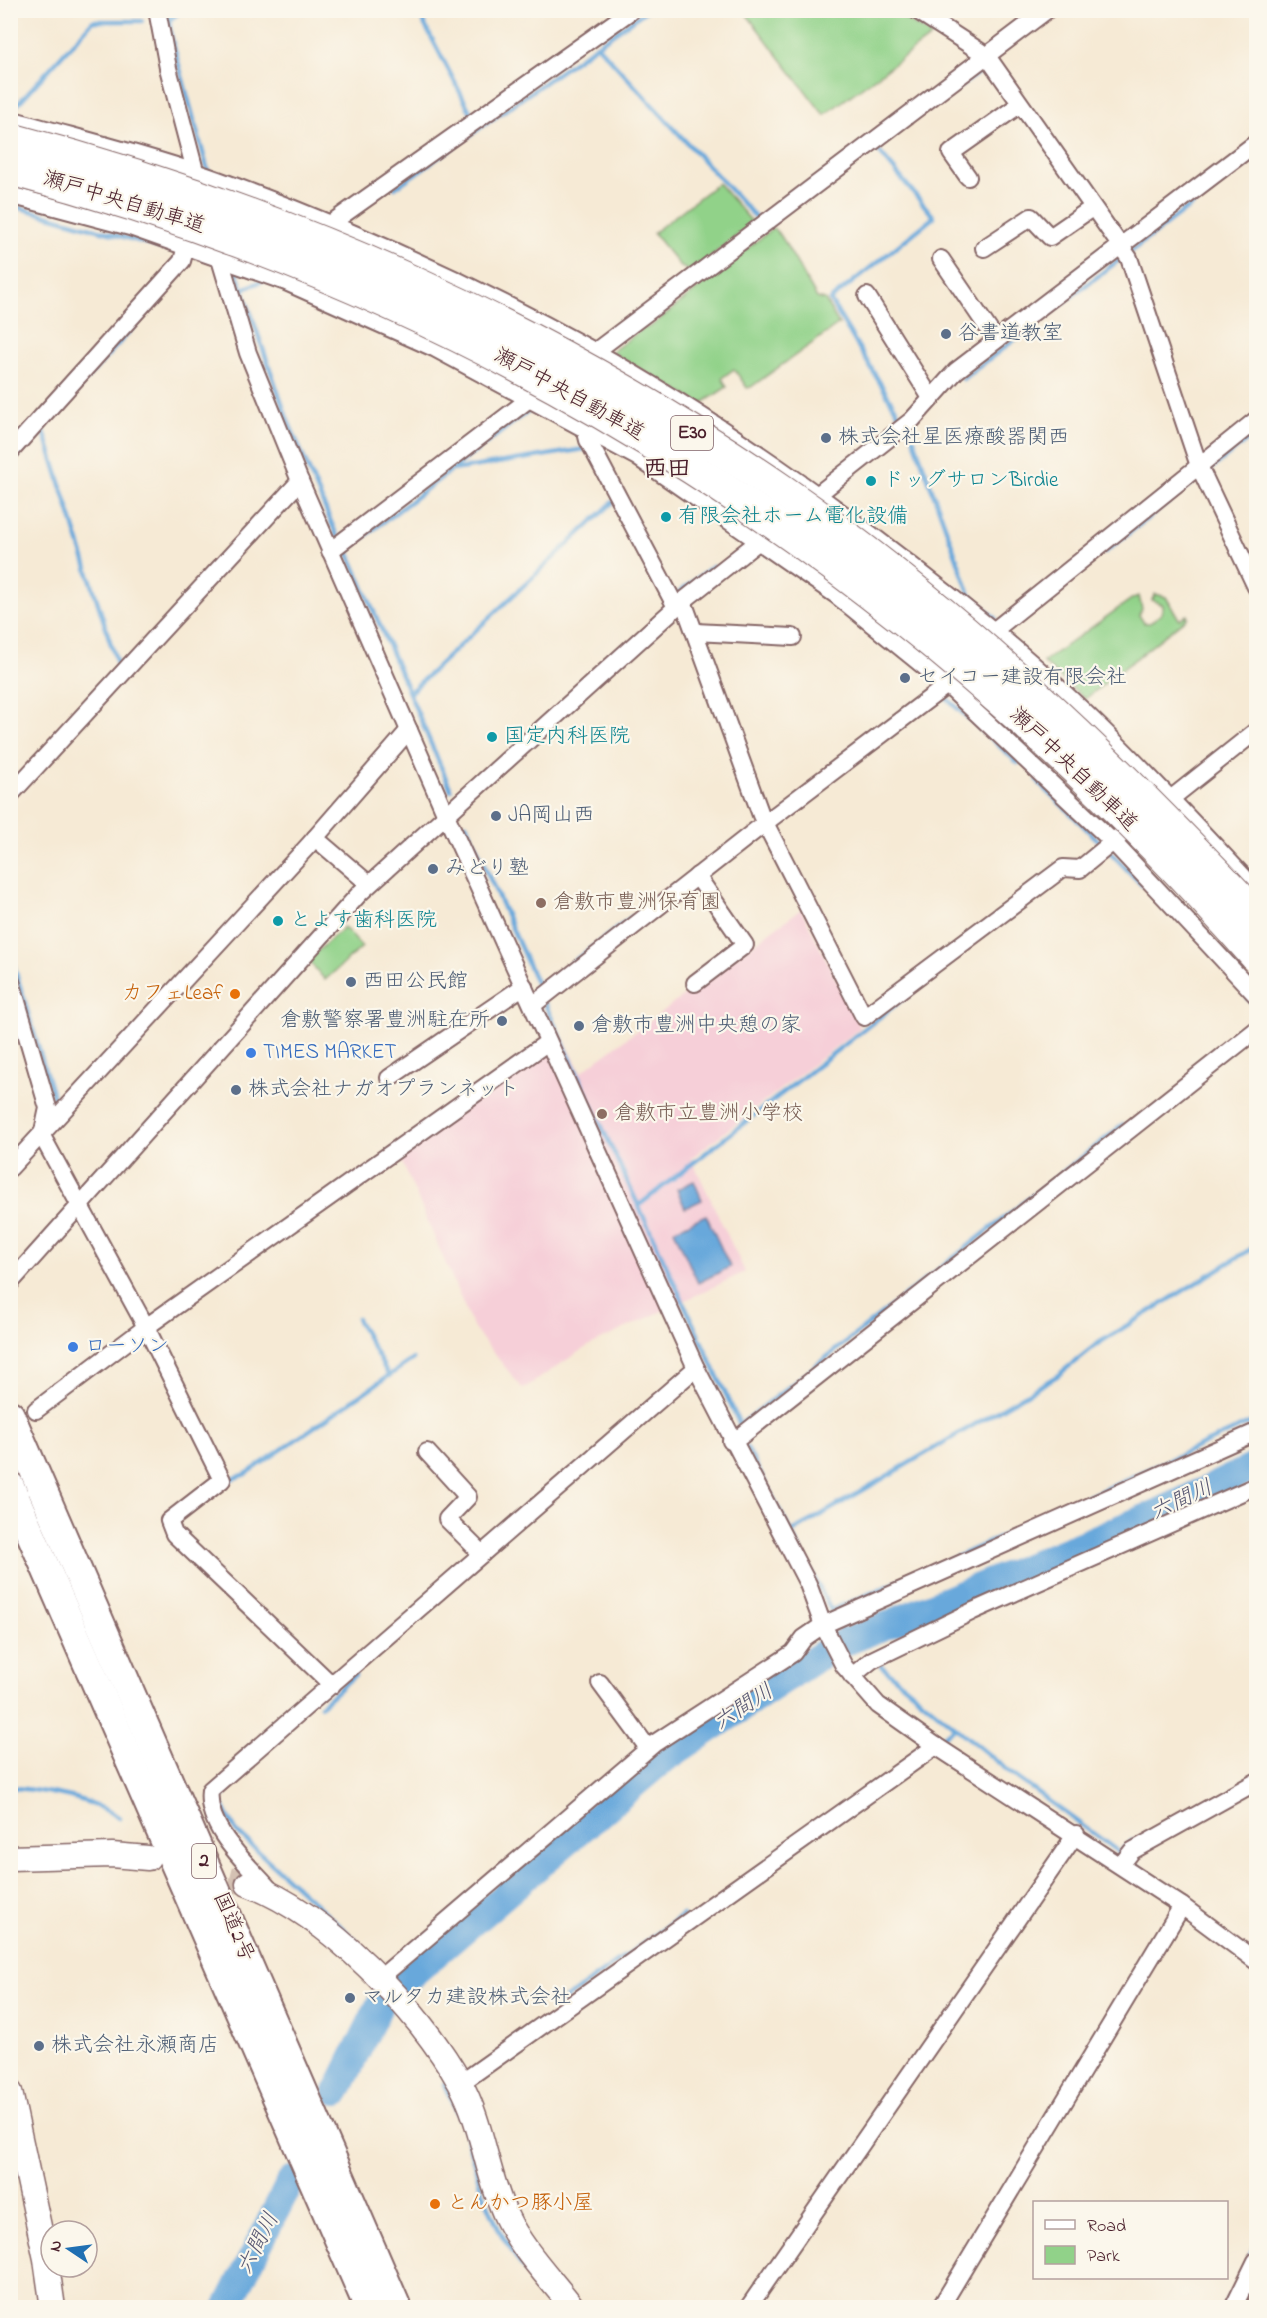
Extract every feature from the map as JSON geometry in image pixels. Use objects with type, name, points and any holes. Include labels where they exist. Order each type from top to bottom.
[{"type":"highway","name":"瀬戸中央自動車道","points":[[10,140],[142,176],[227,205],[324,243],[411,281],[502,325],[593,374],[689,431],[784,492],[962,630],[1096,750],[1257,915]]},
{"type":"highway","name":"瀬戸中央自動車道","points":[[10,169],[135,205],[222,234],[344,282],[498,355],[579,398],[674,454],[767,516],[848,575],[1003,703],[1161,854],[1257,956]]},
{"type":"highway","name":"国道2号","points":[[23,1412],[397,2307]]},
{"type":"highway","name":"国道2号","points":[[10,1486],[369,2307]]},
{"type":"main road","points":[[10,1858],[112,1855],[148,1858]]},
{"type":"main road","points":[[248,1884],[274,1894],[385,1975],[403,2005],[428,2034],[461,2083],[475,2117],[505,2214],[519,2240],[573,2307]]},
{"type":"main road","points":[[10,2092],[46,2259],[53,2307]]},
{"type":"street","points":[[336,227],[475,122],[632,10]]},
{"type":"street","points":[[916,10],[986,61],[1124,252],[1202,471],[1257,587]]},
{"type":"street","points":[[330,551],[762,224],[986,61],[1047,10]]},
{"type":"street","points":[[158,11],[168,68],[205,176],[211,255],[300,481],[446,815],[696,1368],[731,1441],[808,1584],[824,1628],[848,1671],[878,1705],[936,1746],[1076,1834],[1124,1860],[1257,1961]]},
{"type":"street","points":[[968,177],[951,153],[1019,105]]},
{"type":"street","points":[[10,119],[205,176],[336,227],[435,270],[595,352],[668,396],[818,495],[992,629],[1085,713],[1257,890]]},
{"type":"street","points":[[10,1283],[369,884],[680,604],[912,420],[956,371],[996,340],[1124,252],[1257,143]]},
{"type":"street","points":[[10,195],[130,227],[270,275],[434,348],[637,457],[836,594],[948,684],[1113,842],[1257,995]]},
{"type":"street","points":[[984,248],[1031,217],[1050,237],[1092,208]]},
{"type":"street","points":[[10,452],[182,261],[211,255]]},
{"type":"street","points":[[941,259],[996,340]]},
{"type":"street","points":[[867,296],[931,398]]},
{"type":"street","points":[[532,1005],[762,822],[948,684],[992,629],[1202,471],[1257,420]]},
{"type":"street","points":[[585,428],[588,440],[694,632],[762,822],[864,1017],[1063,868],[1080,869],[1257,731]]},
{"type":"street","points":[[10,795],[300,481]]},
{"type":"street","points":[[694,632],[793,637]]},
{"type":"street","points":[[10,1168],[315,838],[409,730]]},
{"type":"street","points":[[315,838],[369,884]]},
{"type":"street","points":[[695,982],[745,945],[697,876]]},
{"type":"street","points":[[10,978],[48,1108],[42,1136],[79,1207],[150,1324],[222,1480],[169,1521],[174,1534],[332,1685]]},
{"type":"street","points":[[389,1078],[524,986]]},
{"type":"street","points":[[731,1441],[740,1437],[1257,1030]]},
{"type":"street","points":[[23,1412],[548,1042]]},
{"type":"street","points":[[274,1894],[222,1834],[208,1803],[210,1790],[696,1368]]},
{"type":"street","points":[[385,1975],[648,1748],[792,1653],[804,1638],[1257,1432]]},
{"type":"street","points":[[427,1452],[468,1497],[447,1519],[482,1554]]},
{"type":"street","points":[[848,1671],[973,1611],[1257,1486]]},
{"type":"street","points":[[600,1683],[648,1748]]},
{"type":"street","points":[[461,2083],[936,1746]]},
{"type":"street","points":[[1124,1860],[1257,1782]]},
{"type":"street","points":[[748,2307],[1076,1834]]},
{"type":"street","points":[[939,2307],[1182,1906]]},
{"type":"street","points":[[1233,2307],[1257,2261]]},
{"type":"shaded area","name":"倉敷市立豊洲小学校","points":[[801,909],[860,1028],[691,1158],[745,1272],[588,1346],[523,1389],[474,1329],[399,1155],[562,1035],[581,1072]]},
{"type":"green space","points":[[744,11],[893,11],[932,36],[824,115]]},
{"type":"green space","points":[[718,183],[753,223],[691,272],[681,267],[653,233]]},
{"type":"green space","points":[[773,228],[781,236],[817,298],[825,300],[839,324],[751,387],[747,388],[734,369],[722,378],[727,387],[701,404],[611,352],[644,328],[650,327]]},
{"type":"green space","points":[[1155,594],[1166,597],[1179,619],[1187,615],[1188,617],[1085,699],[1043,662],[1133,598],[1139,596],[1142,609],[1139,615],[1144,623],[1150,623],[1161,614],[1163,605],[1152,600]]},
{"type":"green space","points":[[344,927],[362,947],[325,980],[308,960]]},
{"type":"water","points":[[694,1181],[702,1200],[685,1208],[677,1189]]},
{"type":"water","points":[[706,1215],[730,1267],[698,1283],[674,1230]]},
{"type":"waterway","points":[[168,10],[171,36],[208,171]]},
{"type":"waterway","points":[[168,21],[183,10]]},
{"type":"waterway","points":[[417,10],[473,117]]},
{"type":"waterway","points":[[395,188],[647,10]]},
{"type":"waterway","points":[[900,10],[976,59]]},
{"type":"waterway","points":[[15,107],[93,21],[142,21]]},
{"type":"waterway","points":[[597,45],[760,222]]},
{"type":"waterway","points":[[954,91],[988,65]]},
{"type":"waterway","points":[[876,148],[934,217],[830,300],[903,421]]},
{"type":"waterway","points":[[1130,252],[1256,156]]},
{"type":"waterway","points":[[10,205],[170,250]]},
{"type":"waterway","points":[[963,379],[1123,257]]},
{"type":"waterway","points":[[235,268],[288,421],[337,536]]},
{"type":"waterway","points":[[243,289],[265,280]]},
{"type":"waterway","points":[[31,441],[169,287]]},
{"type":"waterway","points":[[347,550],[532,408]]},
{"type":"waterway","points":[[43,428],[119,670]]},
{"type":"waterway","points":[[1207,472],[1256,433]]},
{"type":"waterway","points":[[912,434],[970,595],[995,618]]},
{"type":"waterway","points":[[453,470],[585,449]]},
{"type":"waterway","points":[[10,463],[19,454]]},
{"type":"waterway","points":[[1105,552],[1200,477]]},
{"type":"waterway","points":[[409,693],[613,502]]},
{"type":"waterway","points":[[346,547],[451,790]]},
{"type":"waterway","points":[[676,595],[712,567]]},
{"type":"waterway","points":[[944,696],[1018,763]]},
{"type":"waterway","points":[[1037,781],[1103,845]]},
{"type":"waterway","points":[[466,824],[539,989]]},
{"type":"waterway","points":[[1110,852],[1142,885]]},
{"type":"waterway","points":[[539,988],[632,917]]},
{"type":"waterway","points":[[10,953],[57,1110]]},
{"type":"waterway","points":[[638,1206],[950,962]]},
{"type":"waterway","points":[[1248,998],[1256,1007]]},
{"type":"waterway","points":[[545,1004],[741,1427]]},
{"type":"waterway","points":[[1247,1027],[1256,1020]]},
{"type":"waterway","points":[[740,1425],[1123,1125]]},
{"type":"waterway","points":[[792,1532],[1057,1376],[1097,1344],[1256,1246]]},
{"type":"waterway","points":[[357,1319],[389,1376]]},
{"type":"waterway","points":[[226,1481],[246,1474],[413,1359]]},
{"type":"waterway","points":[[831,1610],[954,1558],[1256,1420]]},
{"type":"waterway","points":[[747,1448],[831,1610]]},
{"type":"waterway","name":"六間川","points":[[337,2092],[382,2000],[660,1762],[824,1653],[843,1643],[1160,1512],[1256,1466]]},
{"type":"waterway","points":[[841,1629],[847,1642]]},
{"type":"waterway","points":[[869,1632],[873,1643]]},
{"type":"waterway","points":[[881,1666],[1012,1774],[1158,1881]]},
{"type":"waterway","points":[[321,1705],[355,1675]]},
{"type":"waterway","points":[[943,1737],[955,1727]]},
{"type":"waterway","points":[[232,1781],[220,1800],[236,1831],[355,1940]]},
{"type":"waterway","points":[[10,1787],[53,1793],[81,1800],[120,1818]]},
{"type":"waterway","points":[[1118,1853],[1132,1841]]},
{"type":"waterway","points":[[558,2004],[683,1915]]},
{"type":"waterway","points":[[393,1973],[401,1982]]},
{"type":"waterway","points":[[447,2083],[444,2084],[464,2127],[481,2188],[500,2232],[519,2262],[556,2308]]},
{"type":"waterway","name":"六間川","points":[[227,2308],[291,2180]]},
{"type":"waterway","points":[[1248,2260],[1256,2243]]},
{"type":"waterway","points":[[1224,2308],[1229,2297]]},
{"type":"tunnel","points":[[195,1870],[248,1884]]},
{"type":"place","name":"谷書道教室","points":[[946,334]]},
{"type":"place","name":"株式会社星医療酸器関西","points":[[826,438]]},
{"type":"place","name":"ドッグサロンBirdie","points":[[871,481]]},
{"type":"place","name":"有限会社ホーム電化設備","points":[[666,517]]},
{"type":"place","name":"セイコー建設有限会社","points":[[905,678]]},
{"type":"place","name":"国定内科医院","points":[[492,737]]},
{"type":"place","name":"JA岡山西","points":[[496,816]]},
{"type":"place","name":"みどり塾","points":[[433,869]]},
{"type":"place","name":"倉敷市豊洲保育園","points":[[541,903]]},
{"type":"place","name":"とよす歯科医院","points":[[278,921]]},
{"type":"place","name":"西田公民館","points":[[351,982]]},
{"type":"place","name":"カフェLeaf","points":[[235,994]]},
{"type":"place","name":"倉敷警察署豊洲駐在所","points":[[502,1021]]},
{"type":"place","name":"倉敷市豊洲中央憩の家","points":[[579,1026]]},
{"type":"place","name":"TIMES MARKET","points":[[251,1053]]},
{"type":"place","name":"株式会社ナガオプランネット","points":[[236,1090]]},
{"type":"place","name":"倉敷市立豊洲小学校","points":[[602,1114]]},
{"type":"place","name":"ローソン","points":[[73,1347]]},
{"type":"place","name":"マルタカ建設株式会社","points":[[350,1998]]},
{"type":"place","name":"株式会社永瀬商店","points":[[39,2046]]},
{"type":"place","name":"とんかつ豚小屋","points":[[435,2204]]},
{"type":"district","name":"西田","points":[[667,470]]}]
